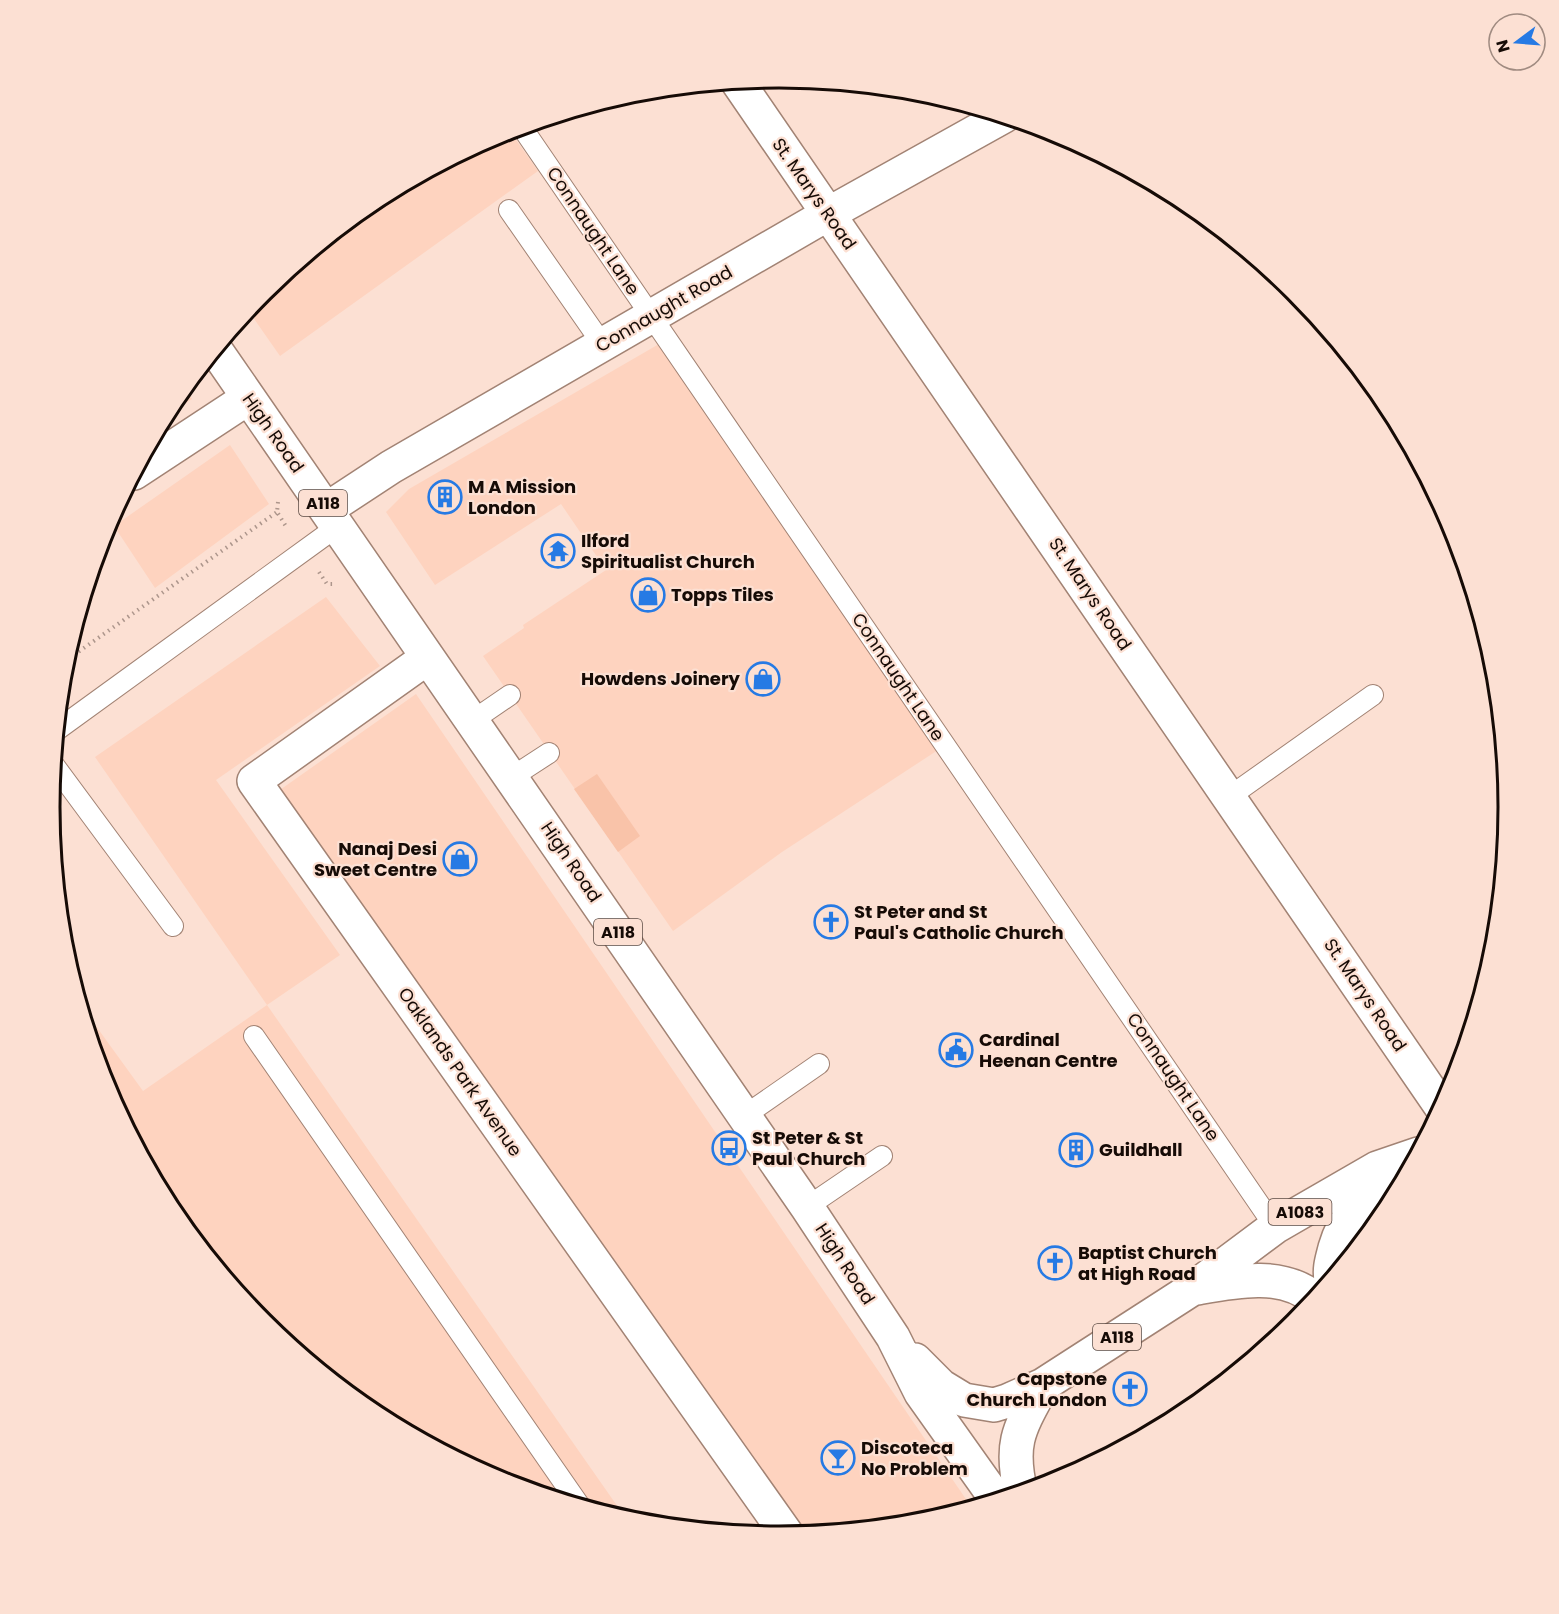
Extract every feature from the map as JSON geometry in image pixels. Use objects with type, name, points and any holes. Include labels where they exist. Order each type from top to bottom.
[{"type":"street","name":"St. Marys Road","points":[[742,89],[1437,1099]]},
{"type":"street","name":"Connaught Road","points":[[333,517],[391,467],[828,214],[995,121]]},
{"type":"street","name":"High Road","points":[[220,356],[807,1207],[893,1337],[921,1393],[993,1494]]},
{"type":"street","points":[[147,465],[249,398]]},
{"type":"street","name":"Oaklands Park Avenue","points":[[427,658],[254,781],[779,1526]]},
{"type":"street","name":"A1083","points":[[1192,1289],[1275,1227],[1377,1168],[1408,1157]]},
{"type":"street","name":"A1083","points":[[1329,1270],[1342,1224],[1358,1205],[1401,1170]]},
{"type":"street","name":"A118","points":[[893,1337],[941,1386],[970,1403],[994,1405],[1043,1386],[1192,1289],[1238,1280],[1259,1280],[1282,1283],[1308,1294]]},
{"type":"street","name":"A118","points":[[1019,1485],[1015,1468],[1015,1443],[1043,1386]]},
{"type":"lane","name":"Connaught Lane","points":[[526,134],[1275,1227]]},
{"type":"lane","points":[[509,210],[603,345]]},
{"type":"lane","points":[[65,724],[333,517]]},
{"type":"lane","points":[[472,720],[510,695]]},
{"type":"lane","points":[[1229,797],[1373,695]]},
{"type":"lane","points":[[512,777],[549,753]]},
{"type":"lane","points":[[61,775],[173,926]]},
{"type":"lane","points":[[254,1036],[573,1496]]},
{"type":"lane","points":[[744,1116],[819,1064]]},
{"type":"lane","points":[[807,1207],[882,1156]]},
{"type":"path","points":[[272,493],[278,501],[277,512],[291,534]]},
{"type":"path","points":[[77,653],[277,512]]},
{"type":"path","points":[[319,571],[327,584],[339,581]]},
{"type":"shaded area","points":[[515,138],[538,171],[280,356],[253,317],[305,266],[341,236],[420,184],[461,162]]},
{"type":"shaded area","points":[[659,344],[938,750],[782,852],[673,931],[483,656],[524,628],[523,625],[606,570],[561,504],[435,585],[386,512],[409,489]]},
{"type":"shaded area","points":[[190,395],[192,399],[182,405]]},
{"type":"shaded area","points":[[230,445],[269,504],[155,588],[116,529],[119,522]]},
{"type":"shaded area","points":[[326,597],[380,666],[216,780],[340,955],[267,1005],[95,757]]},
{"type":"shaded area","points":[[416,694],[968,1502],[920,1513],[873,1520],[791,1526],[277,792]]},
{"type":"shaded area","points":[[597,774],[640,836],[618,852],[574,789]]},
{"type":"shaded area","points":[[267,1005],[619,1508],[548,1488],[504,1472],[461,1452],[380,1405],[341,1378],[305,1348],[239,1281],[181,1207],[134,1125],[115,1082],[94,1023],[143,1091]]},
{"type":"place","name":"M A Mission London","points":[[445,497]]},
{"type":"place","name":"Ilford Spiritualist Church","points":[[558,551]]},
{"type":"place","name":"Topps Tiles","points":[[648,595]]},
{"type":"place","name":"Howdens Joinery","points":[[763,679]]},
{"type":"place","name":"Nanaj Desi Sweet Centre","points":[[460,859]]},
{"type":"place","name":"St Peter and St Paul's Catholic Church","points":[[831,922]]},
{"type":"place","name":"Cardinal Heenan Centre","points":[[956,1050]]},
{"type":"place","name":"St Peter & St Paul Church","points":[[729,1148]]},
{"type":"place","name":"Guildhall","points":[[1076,1150]]},
{"type":"place","name":"Baptist Church at High Road","points":[[1055,1263]]},
{"type":"place","name":"Capstone Church London","points":[[1130,1389]]},
{"type":"place","name":"Discoteca No Problem","points":[[838,1458]]}]
